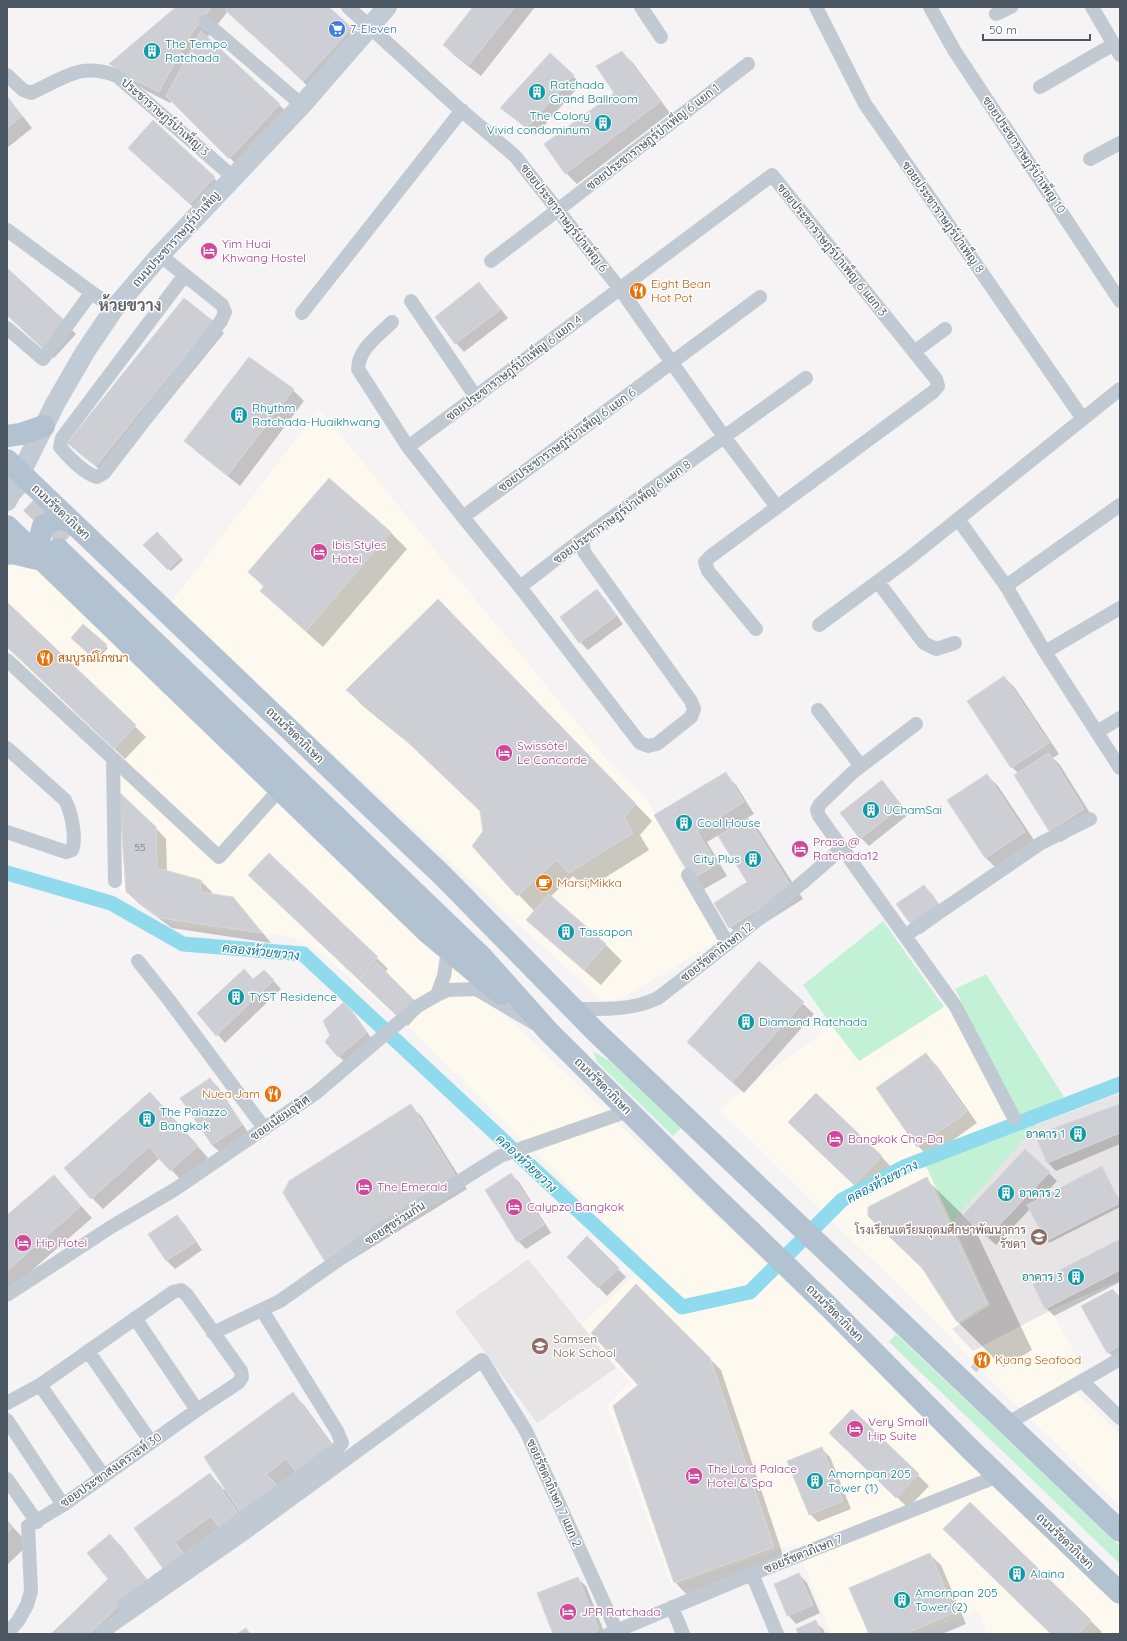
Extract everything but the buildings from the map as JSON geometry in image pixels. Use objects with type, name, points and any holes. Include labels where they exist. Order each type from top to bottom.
[{"type":"main road","name":"ถนนประชาราษฎร์บำเพ็ญ","points":[[7,500],[14,467],[44,426],[85,352],[114,309],[160,255],[302,106],[387,7]]},
{"type":"main road","points":[[7,436],[21,434],[44,426]]},
{"type":"main road","name":"ถนนรัชดาภิเษก","points":[[14,467],[60,542],[279,790],[427,932],[549,1032]]},
{"type":"main road","name":"ถนนรัชดาภิเษก","points":[[7,526],[60,542],[443,876],[576,1012],[854,1279],[1120,1531]]},
{"type":"main road","points":[[7,554],[60,542]]},
{"type":"main road","name":"ถนนรัชดาภิเษก","points":[[60,542],[483,958],[549,1032],[628,1111],[829,1307],[998,1476],[1120,1593]]},
{"type":"street","name":"ซอยประชาราษฎร์บำเพ็ญ 6","points":[[348,7],[515,156],[620,289],[725,438],[777,507]]},
{"type":"street","points":[[641,7],[661,37]]},
{"type":"street","name":"ซอยประชาราษฎร์บำเพ็ญ 8","points":[[816,7],[865,104],[1083,419]]},
{"type":"street","name":"ซอยประชาราษฎร์บำเพ็ญ 10","points":[[930,7],[954,50],[1120,301]]},
{"type":"street","points":[[996,14],[1011,7]]},
{"type":"street","points":[[1040,87],[1117,50],[1092,7]]},
{"type":"street","points":[[205,22],[302,106]]},
{"type":"street","name":"ซอยประชาราษฎร์บำเพ็ญ 6 แยก 1","points":[[491,261],[748,64]]},
{"type":"street","name":"ประชาราษฎร์บำเพ็ญ 3","points":[[7,75],[23,90],[31,93],[62,77],[80,71],[106,71],[118,76],[233,177]]},
{"type":"street","points":[[302,313],[462,110]]},
{"type":"street","points":[[1090,159],[1120,143]]},
{"type":"street","name":"ซอยประชาราษฎร์บำเพ็ญ 6 แยก 3","points":[[620,289],[772,175],[936,379],[938,386],[934,392],[777,507]]},
{"type":"street","points":[[7,230],[114,309]]},
{"type":"street","points":[[160,255],[222,306],[225,312],[221,321],[104,473],[97,478],[91,476],[65,453],[60,446],[62,438],[184,276]]},
{"type":"street","name":"ซอยประชาราษฎร์บำเพ็ญ 6 แยก 4","points":[[408,447],[620,289]]},
{"type":"street","points":[[7,328],[43,359],[91,293]]},
{"type":"street","name":"ซอยประชาราษฎร์บำเพ็ญ 6 แยก 6","points":[[463,517],[760,297]]},
{"type":"street","points":[[411,301],[476,397]]},
{"type":"street","points":[[392,322],[364,349],[358,360],[358,369],[408,447],[520,587],[640,742],[648,746],[657,744],[691,717],[694,709],[693,705],[584,552],[582,539]]},
{"type":"street","points":[[914,352],[945,329]]},
{"type":"street","name":"ซอยประชาราษฎร์บำเพ็ญ 6 แยก 8","points":[[520,587],[582,539],[725,438],[806,378]]},
{"type":"street","points":[[820,625],[878,582],[1120,389]]},
{"type":"street","points":[[1006,586],[1120,505]]},
{"type":"street","points":[[756,629],[708,571],[705,562],[777,507]]},
{"type":"street","points":[[958,519],[1006,586],[1045,652],[1120,768]]},
{"type":"street","points":[[878,582],[924,643],[936,648],[955,643]]},
{"type":"street","points":[[1045,652],[1120,608]]},
{"type":"street","points":[[7,660],[219,857],[279,790]]},
{"type":"street","points":[[818,710],[861,766]]},
{"type":"street","points":[[1097,732],[1120,718]]},
{"type":"street","points":[[916,724],[861,766],[820,804],[817,810],[819,816],[906,935],[956,1007],[1014,1118]]},
{"type":"street","points":[[7,748],[65,800],[70,808],[75,843],[72,850],[66,852],[7,832]]},
{"type":"street","points":[[113,760],[115,881]]},
{"type":"street","points":[[906,935],[1041,843],[1090,819]]},
{"type":"street","name":"ซอยรัชดาภิเษก 12","points":[[576,1012],[625,1008],[646,1004],[658,998],[798,887],[842,848]]},
{"type":"street","points":[[688,875],[728,944]]},
{"type":"street","points":[[437,995],[444,976],[448,950]]},
{"type":"street","points":[[138,961],[169,1000],[264,1128]]},
{"type":"street","name":"ซอยเนียมอุทิศ","points":[[7,1295],[111,1227],[174,1190],[316,1093],[418,1006],[437,995],[448,990],[476,989],[549,1032]]},
{"type":"street","name":"ซอยสุขร่วมกัน","points":[[213,1333],[280,1301],[375,1234],[500,1156],[628,1111]]},
{"type":"street","points":[[7,1403],[40,1385],[173,1292],[181,1290],[187,1294],[213,1333]]},
{"type":"street","points":[[106,1630],[119,1610],[337,1449],[342,1443],[337,1431],[262,1310]]},
{"type":"street","points":[[135,1318],[197,1410]]},
{"type":"street","name":"ซอยประชาสงเคราะห์ 30","points":[[7,1634],[18,1621],[27,1605],[31,1591],[28,1526],[37,1522],[63,1505],[151,1442],[238,1383],[242,1377],[241,1371],[213,1333]]},
{"type":"street","points":[[88,1351],[151,1442]]},
{"type":"street","points":[[1006,1424],[1120,1359]]},
{"type":"street","name":"ซอยรัชดาภิเษก 7 แยก 2","points":[[106,1630],[245,1533],[482,1360],[526,1431],[615,1633]]},
{"type":"street","points":[[1082,1381],[1120,1418]]},
{"type":"street","points":[[40,1385],[104,1475]]},
{"type":"street","points":[[7,1420],[63,1505]]},
{"type":"street","name":"ซอยรัชดาภิเษก 7","points":[[615,1633],[672,1607],[752,1574],[998,1476]]},
{"type":"street","points":[[7,1480],[37,1522]]},
{"type":"street","points":[[752,1574],[777,1634]]},
{"type":"street","points":[[672,1607],[683,1634]]},
{"type":"shaded area","points":[[319,409],[604,756],[649,802],[718,941],[619,1000],[602,1001],[170,604]]},
{"type":"shaded area","points":[[7,536],[614,1120],[899,1388],[1120,1599],[1120,1634],[987,1634],[978,1611],[915,1634],[831,1634],[796,1544],[672,1587],[607,1405],[630,1382],[582,1325],[647,1263],[413,1031],[312,946],[288,936],[172,926],[120,892],[118,772],[7,656]]},
{"type":"shaded area","points":[[959,997],[1025,1129],[927,1166],[990,1306],[952,1329],[973,1351],[1051,1310],[1083,1369],[1065,1383],[1120,1434],[1120,1506],[718,1109],[832,1026],[860,1061]]},
{"type":"shaded area","name":"โรงเรียนเตรียมอุดมศึกษาพัฒนาการ รัชดา","points":[[1120,1093],[1120,1280],[1051,1310],[973,1351],[952,1329],[990,1305],[926,1166]]},
{"type":"shaded area","name":"Samsen Nok School","points":[[528,1259],[616,1368],[537,1423],[455,1312]]},
{"type":"green space","points":[[883,921],[944,1007],[859,1061],[803,985]]},
{"type":"green space","points":[[986,974],[1064,1097],[1019,1117],[955,989]]},
{"type":"green space","points":[[593,1051],[611,1062],[682,1127],[673,1136],[597,1062]]},
{"type":"green space","points":[[1038,1123],[952,1222],[926,1166]]},
{"type":"green space","points":[[896,1334],[1120,1546],[1120,1564],[889,1342]]},
{"type":"waterway","name":"คลองห้วยขวาง","points":[[7,873],[111,903],[183,944],[303,954],[682,1307],[750,1292],[842,1200],[904,1167],[1120,1084]]},
{"type":"tunnel","points":[[7,480],[68,538]]},
{"type":"place","name":"7-Eleven","points":[[337,29]]},
{"type":"place","name":"The Tempo Ratchada","points":[[152,51]]},
{"type":"place","name":"Ratchada Grand Ballroom","points":[[537,92]]},
{"type":"place","name":"The Colory Vivid condominum","points":[[603,123]]},
{"type":"place","name":"Yim Huai Khwang Hostel","points":[[209,251]]},
{"type":"place","name":"Eight Bean Hot Pot","points":[[638,291]]},
{"type":"place","name":"Rhythm Ratchada-Huaikhwang","points":[[239,415]]},
{"type":"place","name":"Ibis Styles Hotel","points":[[319,552]]},
{"type":"place","name":"สมบูรณ์โภชนา","points":[[45,658]]},
{"type":"place","name":"Swissôtel Le Concorde","points":[[504,753]]},
{"type":"place","name":"UChamSai","points":[[871,810]]},
{"type":"place","name":"Cool House","points":[[684,823]]},
{"type":"place","name":"Praso @ Ratchada12","points":[[800,849]]},
{"type":"place","name":"City Plus","points":[[753,859]]},
{"type":"place","name":"Marsi;Mikka","points":[[544,883]]},
{"type":"place","name":"Tassapon","points":[[566,932]]},
{"type":"place","name":"TYST Residence","points":[[236,997]]},
{"type":"place","name":"Diamond Ratchada","points":[[746,1022]]},
{"type":"place","name":"Nuea Jam","points":[[273,1094]]},
{"type":"place","name":"The Palazzo Bangkok","points":[[147,1119]]},
{"type":"place","name":"อาคาร 1","points":[[1078,1134]]},
{"type":"place","name":"Bangkok Cha-Da","points":[[835,1139]]},
{"type":"place","name":"The Emerald","points":[[364,1187]]},
{"type":"place","name":"อาคาร 2","points":[[1006,1193]]},
{"type":"place","name":"Calypzo Bangkok","points":[[514,1207]]},
{"type":"place","name":"โรงเรียนเตรียมอุดมศึกษาพัฒนาการ รัชดา","points":[[1039,1237]]},
{"type":"place","name":"Hip Hotel","points":[[23,1243]]},
{"type":"place","name":"อาคาร 3","points":[[1076,1277]]},
{"type":"place","name":"Samsen Nok School","points":[[540,1346]]},
{"type":"place","name":"Kuang Seafood","points":[[982,1360]]},
{"type":"place","name":"Very Small Hip Suite","points":[[855,1429]]},
{"type":"place","name":"The Lord Palace Hotel & Spa","points":[[694,1476]]},
{"type":"place","name":"Amornpan 205 Tower (1)","points":[[815,1481]]},
{"type":"place","name":"Alaina","points":[[1017,1574]]},
{"type":"place","name":"Amornpan 205 Tower (2)","points":[[902,1600]]},
{"type":"place","name":"JPR Ratchada","points":[[568,1612]]},
{"type":"district","name":"ห้วยขวาง","points":[[130,305]]}]
